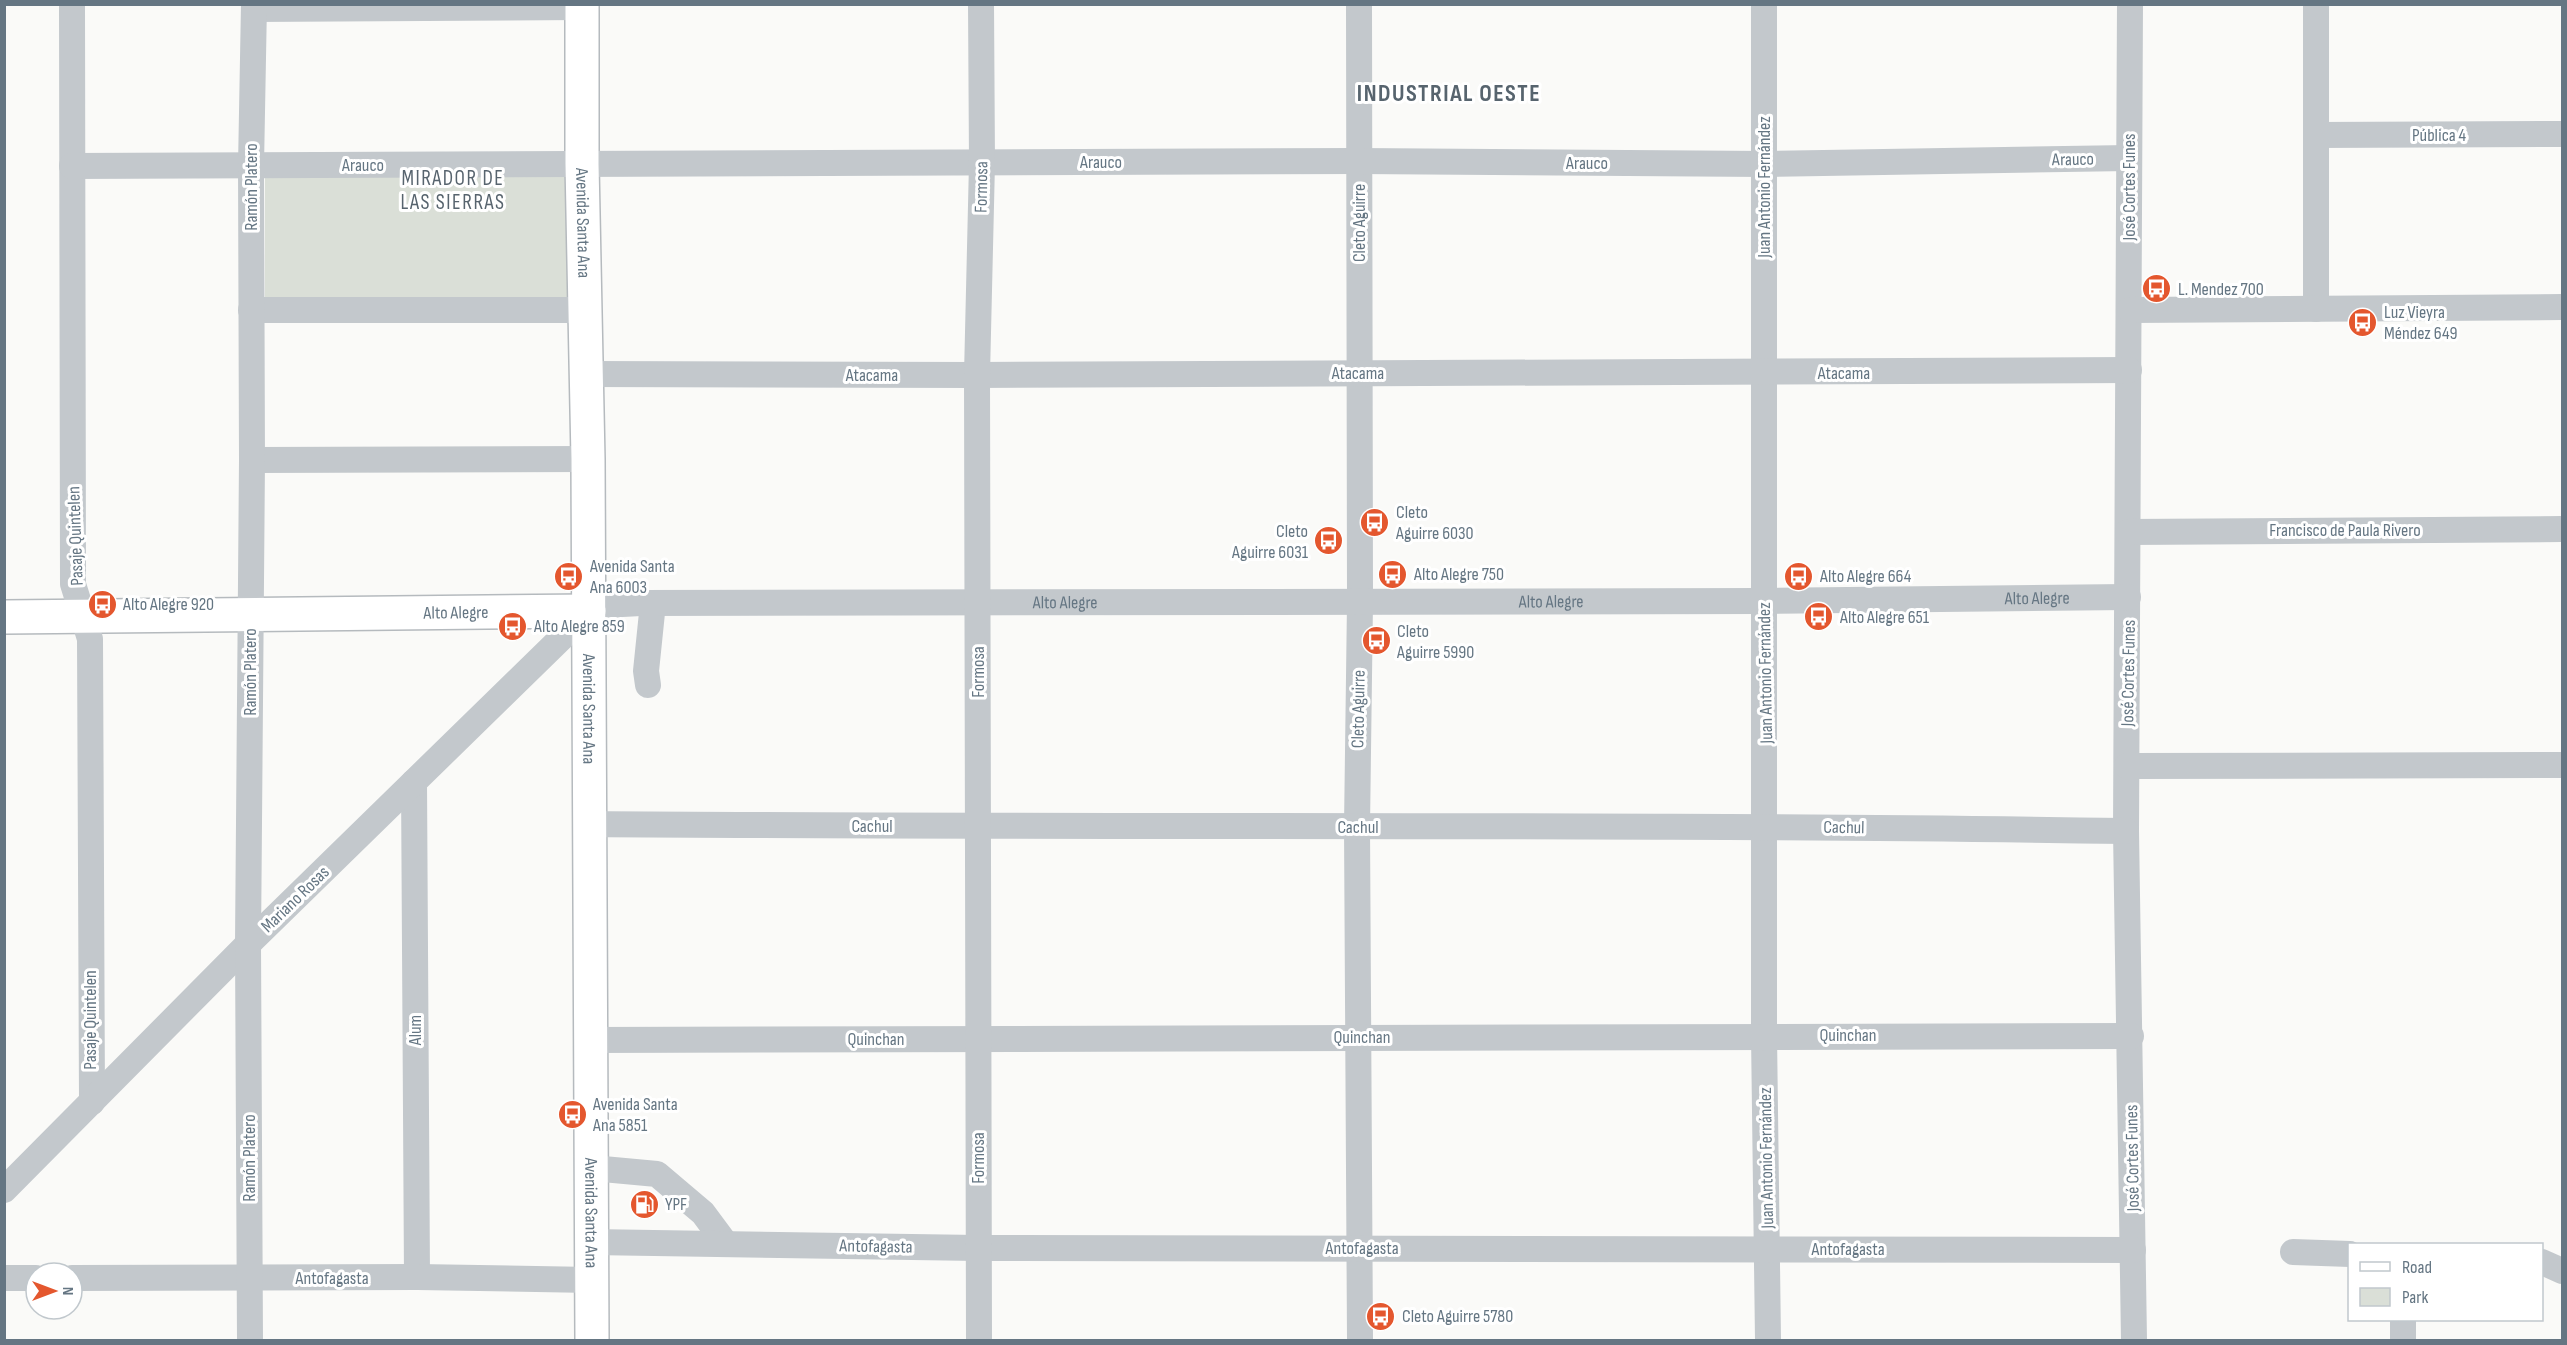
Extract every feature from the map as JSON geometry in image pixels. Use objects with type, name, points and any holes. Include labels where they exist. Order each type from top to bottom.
[{"type":"main road","name":"Avenida Santa Ana","points":[[582,6],[582,164],[590,611],[592,1341]]},
{"type":"main road","name":"Alto Alegre","points":[[4,617],[590,611]]},
{"type":"street","name":"Pasaje Quintelen","points":[[72,4],[73,584],[90,639],[92,1102]]},
{"type":"street","name":"Formosa","points":[[979,1341],[977,375],[982,163],[981,4]]},
{"type":"street","name":"Cleto Aguirre","points":[[1359,4],[1360,602],[1357,827],[1360,1341]]},
{"type":"street","name":"Juan Antonio Fernández","points":[[1764,4],[1766,826],[1764,1035],[1768,1341]]},
{"type":"street","name":"José Cortes Funes","points":[[2130,4],[2126,831],[2134,1341]]},
{"type":"street","points":[[2316,4],[2316,309]]},
{"type":"street","points":[[254,7],[582,6]]},
{"type":"street","name":"Ramón Platero","points":[[250,1341],[248,944],[252,460],[251,166],[254,7]]},
{"type":"street","name":"Pública 4","points":[[2316,135],[2562,134]]},
{"type":"street","name":"Arauco","points":[[72,166],[1359,161],[1765,164],[2129,158]]},
{"type":"street","points":[[2130,310],[2562,307]]},
{"type":"street","points":[[251,310],[585,309]]},
{"type":"street","name":"Atacama","points":[[586,374],[1764,373],[2129,370]]},
{"type":"street","points":[[252,460],[588,459]]},
{"type":"street","name":"Francisco de Paula Rivero","points":[[2128,532],[2562,529]]},
{"type":"street","name":"Alto Alegre","points":[[590,611],[622,604],[653,603],[1764,602],[2128,597]]},
{"type":"street","points":[[648,685],[646,671],[653,603]]},
{"type":"street","name":"Mariano Rosas","points":[[4,1190],[248,944],[590,611]]},
{"type":"street","points":[[2127,766],[2562,765]]},
{"type":"street","name":"Alum","points":[[414,782],[417,1277]]},
{"type":"street","name":"Cachul","points":[[590,824],[979,827],[1766,826],[2126,831]]},
{"type":"street","name":"Quinchan","points":[[592,1040],[1764,1035],[2131,1036]]},
{"type":"street","points":[[592,1168],[657,1174],[703,1213],[726,1244]]},
{"type":"street","name":"Antofagasta","points":[[591,1242],[978,1248],[2133,1250]]},
{"type":"street","points":[[2293,1252],[2348,1254]]},
{"type":"street","points":[[2543,1263],[2562,1271]]},
{"type":"street","name":"Antofagasta","points":[[84,1278],[417,1277],[592,1280]]},
{"type":"street","points":[[4,1278],[24,1278]]},
{"type":"street","points":[[2403,1321],[2403,1341]]},
{"type":"green space","points":[[265,172],[570,172],[570,303],[265,303]]},
{"type":"place","name":"L. Mendez 700","points":[[2157,289]]},
{"type":"place","name":"Luz Vieyra Méndez 649","points":[[2363,322]]},
{"type":"place","name":"Cleto Aguirre 6030","points":[[1375,522]]},
{"type":"place","name":"Cleto Aguirre 6031","points":[[1329,541]]},
{"type":"place","name":"Alto Alegre 750","points":[[1393,574]]},
{"type":"place","name":"Avenida Santa Ana 6003","points":[[569,576]]},
{"type":"place","name":"Alto Alegre 664","points":[[1799,576]]},
{"type":"place","name":"Alto Alegre 920","points":[[102,604]]},
{"type":"place","name":"Alto Alegre 651","points":[[1819,617]]},
{"type":"place","name":"Alto Alegre 859","points":[[513,626]]},
{"type":"place","name":"Cleto Aguirre 5990","points":[[1376,641]]},
{"type":"place","name":"Avenida Santa Ana 5851","points":[[572,1114]]},
{"type":"place","name":"YPF","points":[[644,1204]]},
{"type":"place","name":"Cleto Aguirre 5780","points":[[1381,1316]]},
{"type":"district","name":"INDUSTRIAL OESTE","points":[[1449,93]]},
{"type":"district","name":"MIRADOR DE LAS SIERRAS","points":[[453,190]]}]
